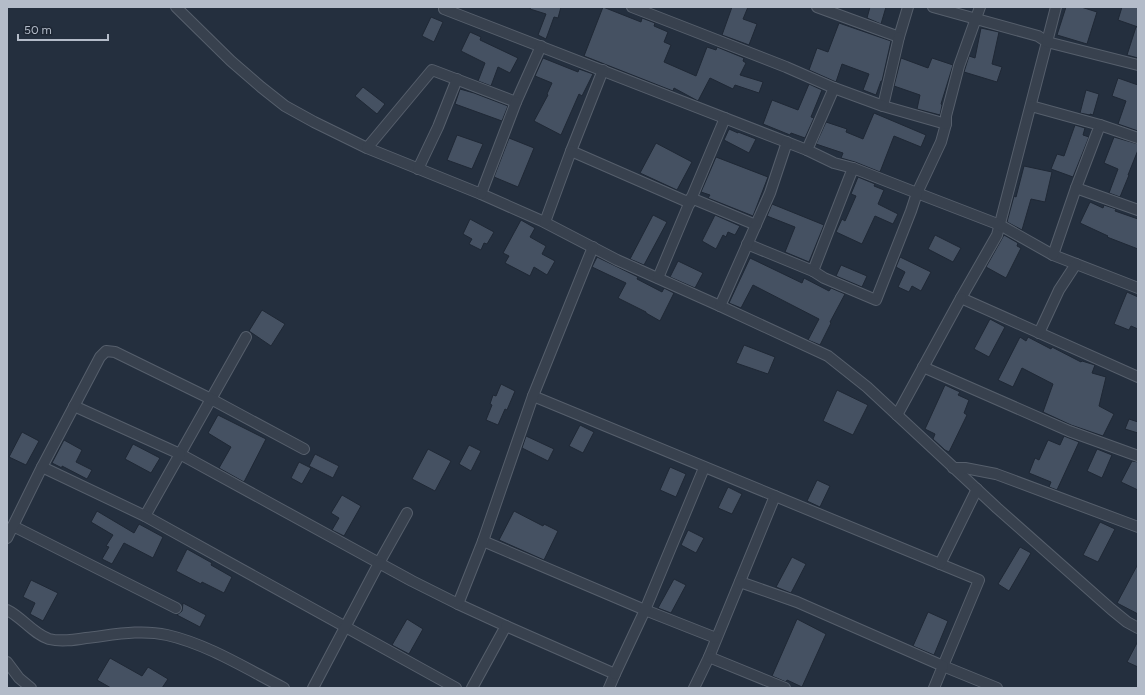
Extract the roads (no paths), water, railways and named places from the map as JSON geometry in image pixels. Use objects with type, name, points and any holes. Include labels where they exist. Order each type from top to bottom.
[{"type":"street","points":[[176,7],[231,61],[285,106],[314,122],[367,148],[481,194],[545,222],[616,260],[828,356],[867,387],[953,468],[1111,609],[1127,622],[1138,628]]},
{"type":"street","points":[[632,7],[786,67],[834,88],[883,106],[946,124]]},
{"type":"street","points":[[817,7],[899,37]]},
{"type":"street","points":[[883,106],[899,37],[908,7]]},
{"type":"street","points":[[933,7],[1038,36],[1047,42],[1138,65]]},
{"type":"street","points":[[747,244],[813,271],[824,278],[876,300],[917,193],[941,142],[959,66],[980,7]]},
{"type":"street","points":[[897,415],[997,235],[1056,7]]},
{"type":"street","points":[[444,9],[787,142],[834,163],[853,168],[1000,225],[1053,255],[1138,288]]},
{"type":"street","points":[[481,194],[516,102],[541,46]]},
{"type":"street","points":[[367,148],[432,70],[516,102]]},
{"type":"street","points":[[545,222],[603,70]]},
{"type":"street","points":[[418,169],[438,127],[457,79]]},
{"type":"street","points":[[807,150],[834,88]]},
{"type":"street","points":[[1031,106],[1100,125],[1138,138]]},
{"type":"street","points":[[658,278],[725,118]]},
{"type":"street","points":[[1053,255],[1100,125]]},
{"type":"street","points":[[720,306],[770,193],[787,142]]},
{"type":"street","points":[[571,151],[756,225]]},
{"type":"street","points":[[813,271],[853,168]]},
{"type":"street","points":[[1076,188],[1138,210]]},
{"type":"street","points":[[458,604],[483,541],[533,396],[593,247]]},
{"type":"street","points":[[1039,333],[1059,290],[1076,264]]},
{"type":"street","points":[[961,298],[1138,377]]},
{"type":"street","points":[[145,516],[246,337]]},
{"type":"street","points":[[7,538],[42,466],[100,357],[106,351],[115,352],[211,399],[304,449]]},
{"type":"street","points":[[923,367],[1069,431],[1138,456]]},
{"type":"street","points":[[533,396],[704,468],[979,580],[934,688]]},
{"type":"street","points":[[74,406],[180,454],[412,581],[458,604],[615,674]]},
{"type":"street","points":[[42,466],[145,516],[456,688]]},
{"type":"street","points":[[609,688],[645,610],[704,468]]},
{"type":"street","points":[[953,468],[966,468],[996,474],[1138,527]]},
{"type":"street","points":[[940,564],[977,489]]},
{"type":"street","points":[[694,688],[709,657],[775,496]]},
{"type":"street","points":[[314,688],[407,513]]},
{"type":"street","points":[[13,526],[176,608]]},
{"type":"street","points":[[483,541],[645,610],[716,638]]},
{"type":"street","points":[[740,582],[797,602],[997,688]]},
{"type":"street","points":[[7,610],[21,618],[40,635],[56,640],[73,640],[142,631],[167,635],[198,644],[284,688]]},
{"type":"street","points":[[472,688],[506,626]]},
{"type":"street","points":[[709,657],[785,688]]},
{"type":"street","points":[[7,662],[19,678],[31,688]]}]
